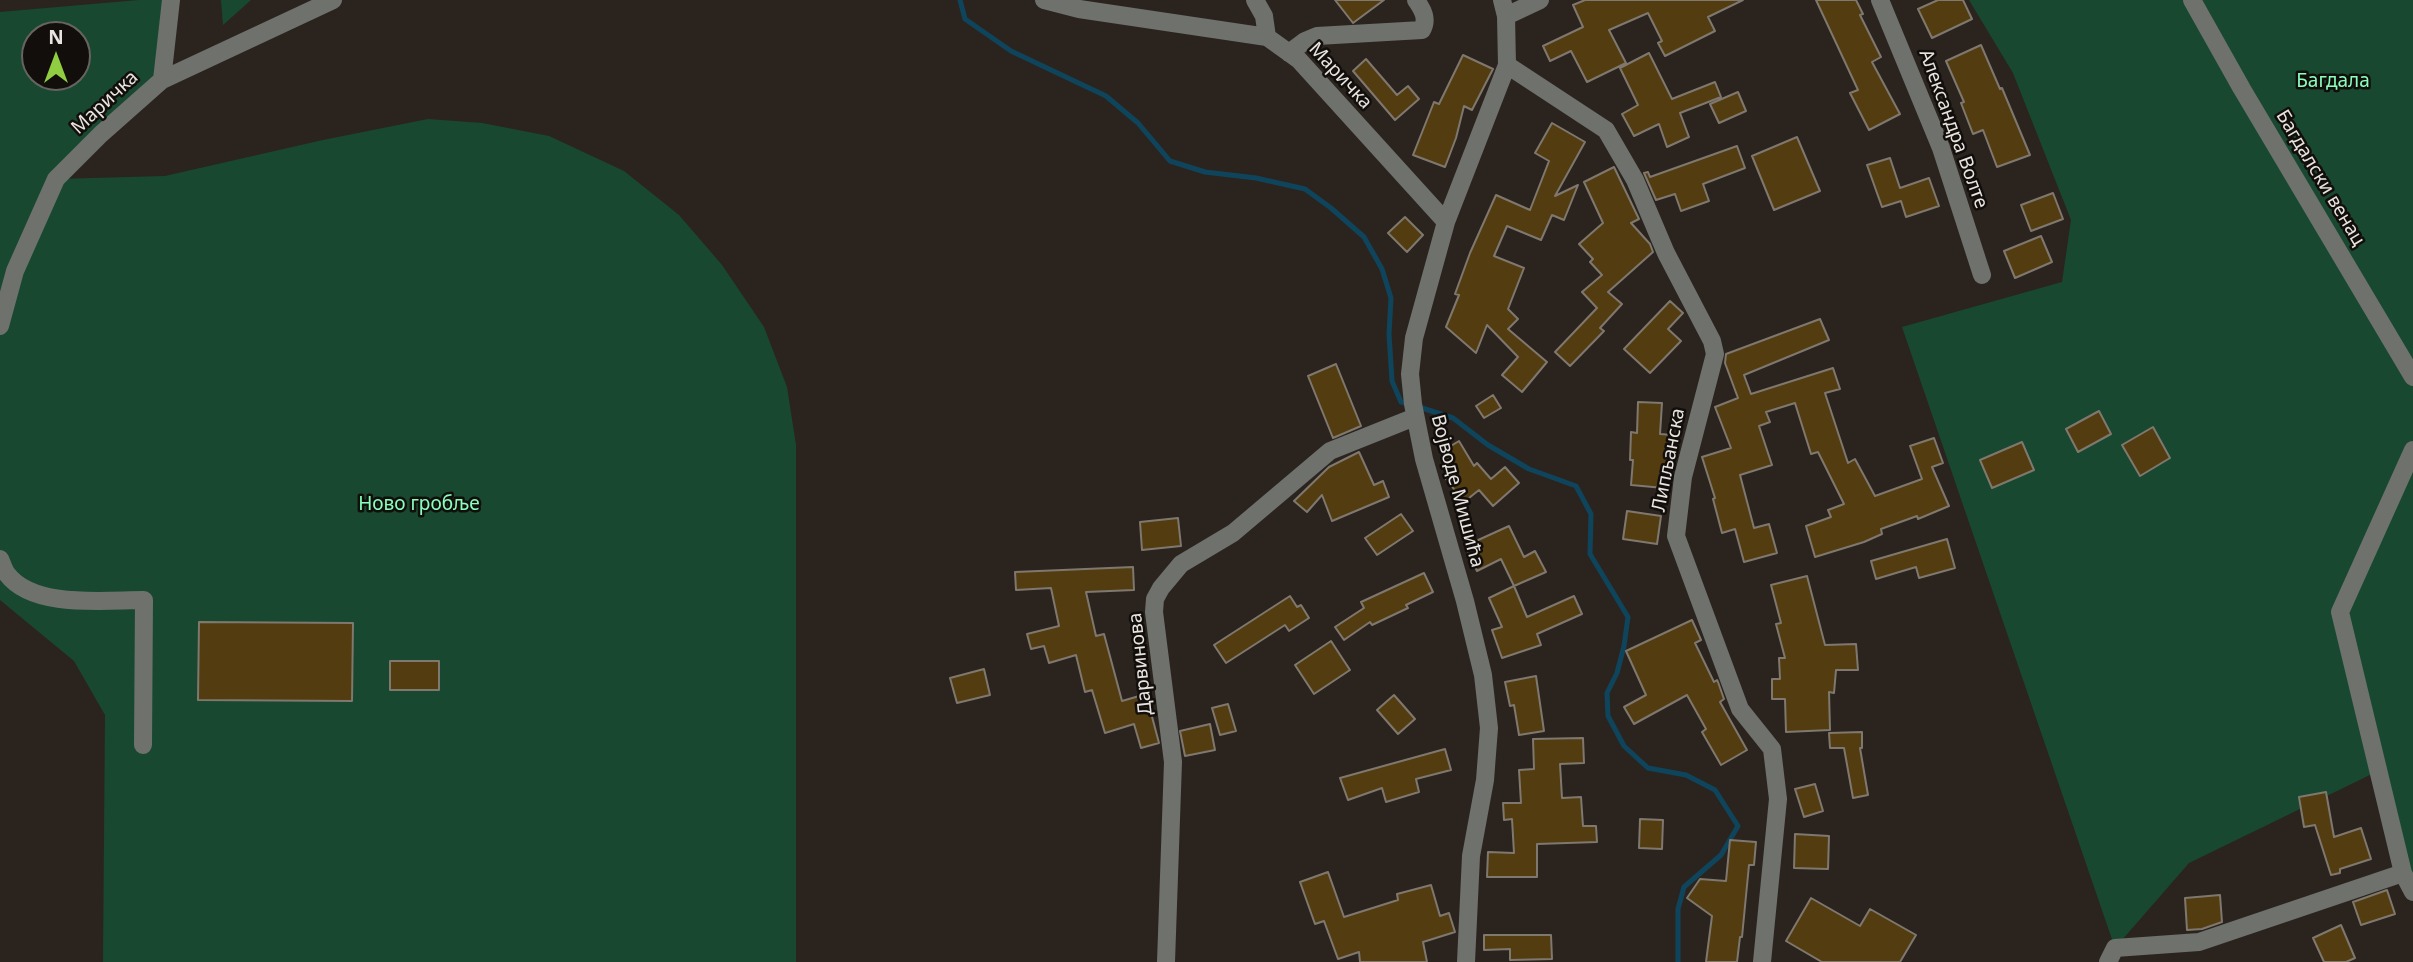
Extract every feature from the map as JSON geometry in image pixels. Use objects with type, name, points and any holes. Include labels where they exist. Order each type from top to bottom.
[{"type":"street","points":[[162,80],[171,0]]},
{"type":"street","name":"Маричка","points":[[0,326],[15,271],[56,179],[101,134],[162,80],[333,0]]},
{"type":"street","name":"Маричка","points":[[1044,0],[1079,9],[1267,37],[1299,60],[1446,222]]},
{"type":"street","points":[[1255,0],[1264,16],[1267,37]]},
{"type":"street","points":[[1289,53],[1317,36],[1422,30],[1426,23],[1425,15],[1416,0]]},
{"type":"street","points":[[1504,8],[1539,0]]},
{"type":"street","name":"Александра Волте","points":[[1880,0],[1941,148],[1982,275]]},
{"type":"street","name":"Багдалски венац","points":[[2192,0],[2413,377]]},
{"type":"street","name":"Војводе Мишића","points":[[1466,962],[1471,856],[1485,780],[1489,728],[1483,675],[1417,424],[1410,374],[1415,338],[1446,222],[1507,65],[1504,8]]},
{"type":"street","name":"Липљанска","points":[[1507,65],[1606,130],[1635,180],[1666,253],[1712,341],[1715,354],[1683,477],[1676,536],[1740,709],[1772,748],[1778,799],[1762,962]]},
{"type":"street","name":"Дарвинова","points":[[1166,962],[1173,762],[1154,612],[1155,599],[1181,564],[1233,533],[1330,451],[1417,424]]},
{"type":"street","points":[[2413,450],[2340,612],[2403,873],[2413,892]]},
{"type":"street","points":[[0,559],[6,574],[26,591],[60,600],[144,600],[144,745]]},
{"type":"street","points":[[2108,962],[2115,948],[2199,942],[2403,873]]},
{"type":"green space","name":"Ново гробље","points":[[139,0],[171,0],[162,80],[57,179],[165,176],[428,119],[482,123],[549,136],[624,171],[679,215],[722,265],[764,327],[787,387],[796,445],[796,962],[103,962],[105,715],[74,661],[0,600],[0,12]]},
{"type":"green space","points":[[221,0],[251,0],[223,25]]},
{"type":"green space","name":"Багдала","points":[[1969,0],[2413,0],[2413,892],[2376,772],[2189,863],[2115,948],[1902,327],[2062,282],[2071,220],[2013,73]]},
{"type":"building","points":[[1335,0],[1384,0],[1353,23]]},
{"type":"building","points":[[1585,0],[1743,0],[1708,17],[1715,31],[1665,56],[1658,43],[1662,41],[1648,13],[1609,30],[1626,63],[1587,82],[1571,51],[1550,61],[1543,46],[1583,27],[1573,5]]},
{"type":"building","points":[[1816,0],[1856,0],[1863,14],[1860,15],[1881,57],[1872,62],[1900,114],[1869,130],[1850,93],[1858,90]]},
{"type":"building","points":[[1938,0],[1963,0],[1972,19],[1932,38],[1918,9]]},
{"type":"building","points":[[1981,45],[2030,155],[1997,167],[1983,130],[1973,134],[1961,103],[1964,102],[1946,61]]},
{"type":"building","points":[[1649,53],[1672,99],[1715,82],[1721,97],[1680,113],[1689,137],[1667,147],[1659,124],[1634,136],[1622,114],[1638,105],[1620,68]]},
{"type":"building","points":[[1463,55],[1493,69],[1472,110],[1464,106],[1445,167],[1413,155],[1434,102],[1439,104]]},
{"type":"building","points":[[1366,59],[1397,95],[1408,86],[1419,99],[1395,120],[1353,71]]},
{"type":"building","points":[[1738,92],[1746,111],[1719,123],[1710,104]]},
{"type":"building","points":[[1552,123],[1585,142],[1555,196],[1578,185],[1564,220],[1552,215],[1541,240],[1507,226],[1494,256],[1524,268],[1508,309],[1518,319],[1508,329],[1547,362],[1522,392],[1502,375],[1518,357],[1487,325],[1476,353],[1446,327],[1459,295],[1455,294],[1470,253],[1496,195],[1530,210],[1549,161],[1535,153]]},
{"type":"building","points":[[1797,137],[1820,191],[1774,210],[1752,156]]},
{"type":"building","points":[[1737,146],[1745,168],[1703,184],[1709,201],[1681,211],[1675,194],[1656,200],[1644,173],[1648,172],[1650,177]]},
{"type":"building","points":[[1890,158],[1900,188],[1929,178],[1939,206],[1906,217],[1901,201],[1882,207],[1867,165]]},
{"type":"building","points":[[1614,167],[1639,219],[1631,223],[1650,244],[1653,252],[1608,292],[1622,304],[1600,328],[1604,331],[1570,366],[1555,352],[1597,308],[1582,292],[1602,275],[1590,262],[1593,259],[1579,244],[1603,223],[1584,182]]},
{"type":"building","points":[[2053,193],[2063,219],[2031,231],[2021,205]]},
{"type":"building","points":[[1405,217],[1423,235],[1407,252],[1388,233]]},
{"type":"building","points":[[2041,236],[2052,262],[2015,278],[2004,251]]},
{"type":"building","points":[[1670,301],[1683,313],[1668,329],[1681,341],[1650,373],[1624,349]]},
{"type":"building","points":[[1820,319],[1829,340],[1744,375],[1751,394],[1833,368],[1840,389],[1825,393],[1848,463],[1855,459],[1875,496],[1922,479],[1910,446],[1934,438],[1943,463],[1932,467],[1949,506],[1918,519],[1917,516],[1881,529],[1882,534],[1864,542],[1815,557],[1806,526],[1831,517],[1828,510],[1844,504],[1818,452],[1811,454],[1795,403],[1766,412],[1770,422],[1759,426],[1772,465],[1740,475],[1754,528],[1769,524],[1777,553],[1744,562],[1735,529],[1722,533],[1713,499],[1715,498],[1702,457],[1731,448],[1715,407],[1738,398],[1725,363],[1726,354]]},
{"type":"building","points":[[1336,364],[1361,426],[1333,438],[1308,376]]},
{"type":"building","points":[[1493,395],[1501,408],[1484,418],[1476,406]]},
{"type":"building","points":[[1638,402],[1662,403],[1660,434],[1673,435],[1671,462],[1667,462],[1664,488],[1631,485],[1631,432],[1637,433]]},
{"type":"building","points":[[2099,411],[2111,434],[2078,452],[2066,429]]},
{"type":"building","points":[[2153,427],[2170,458],[2140,476],[2122,445]]},
{"type":"building","points":[[1459,441],[1474,466],[1477,463],[1491,479],[1505,467],[1519,483],[1493,506],[1479,490],[1464,502],[1446,479],[1454,473],[1441,452]]},
{"type":"building","points":[[2022,442],[2034,470],[1992,488],[1980,460]]},
{"type":"building","points":[[1359,452],[1374,485],[1383,481],[1389,497],[1332,521],[1322,495],[1307,512],[1294,501],[1329,467]]},
{"type":"building","points":[[1627,511],[1661,516],[1657,544],[1623,539]]},
{"type":"building","points":[[1401,514],[1413,531],[1377,555],[1365,538]]},
{"type":"building","points":[[1178,518],[1181,546],[1142,550],[1140,522]]},
{"type":"building","points":[[1509,526],[1524,557],[1535,551],[1546,572],[1514,586],[1501,559],[1477,571],[1465,546]]},
{"type":"building","points":[[1947,539],[1955,568],[1919,578],[1916,567],[1876,579],[1871,561]]},
{"type":"building","points":[[1133,567],[1134,590],[1086,592],[1096,636],[1104,634],[1122,701],[1146,694],[1159,743],[1141,748],[1134,724],[1105,733],[1092,690],[1085,692],[1076,655],[1049,663],[1044,646],[1031,649],[1027,634],[1059,626],[1051,588],[1016,590],[1015,572]]},
{"type":"building","points":[[1424,573],[1433,592],[1406,605],[1408,608],[1372,625],[1370,622],[1344,640],[1335,627],[1364,608],[1361,602]]},
{"type":"building","points":[[1807,576],[1825,645],[1856,644],[1858,670],[1836,670],[1834,693],[1829,692],[1830,730],[1786,732],[1785,699],[1772,699],[1772,679],[1780,679],[1779,658],[1785,658],[1776,624],[1781,623],[1771,585]]},
{"type":"building","points":[[1514,586],[1527,617],[1574,596],[1582,614],[1537,634],[1541,645],[1502,658],[1492,630],[1502,627],[1489,598]]},
{"type":"building","points":[[1290,596],[1297,607],[1301,605],[1309,618],[1289,631],[1285,625],[1226,663],[1214,645]]},
{"type":"building","points":[[1692,620],[1701,640],[1695,643],[1714,682],[1718,682],[1724,699],[1720,702],[1747,750],[1721,765],[1702,732],[1706,729],[1687,695],[1634,724],[1624,707],[1646,695],[1626,651]]},
{"type":"building","points":[[199,622],[353,623],[352,701],[198,700]]},
{"type":"building","points":[[1331,641],[1350,670],[1314,694],[1295,665]]},
{"type":"building","points":[[390,661],[439,661],[439,690],[390,690]]},
{"type":"building","points":[[984,669],[990,695],[957,703],[950,678]]},
{"type":"building","points":[[1536,676],[1544,731],[1519,735],[1514,705],[1510,706],[1505,682]]},
{"type":"building","points":[[1394,695],[1415,719],[1398,734],[1377,710]]},
{"type":"building","points":[[1228,704],[1236,731],[1220,735],[1212,708]]},
{"type":"building","points":[[1210,724],[1215,750],[1185,756],[1180,731]]},
{"type":"building","points":[[1862,732],[1860,748],[1868,795],[1853,798],[1844,748],[1830,748],[1829,733]]},
{"type":"building","points":[[1583,738],[1584,763],[1560,764],[1562,798],[1581,797],[1583,826],[1596,826],[1597,842],[1537,844],[1537,877],[1487,877],[1488,852],[1514,853],[1512,819],[1504,820],[1503,803],[1521,803],[1519,770],[1534,769],[1533,739]]},
{"type":"building","points":[[1445,749],[1451,770],[1416,779],[1419,792],[1386,802],[1382,788],[1348,800],[1340,778]]},
{"type":"building","points":[[1815,784],[1823,811],[1804,817],[1795,789]]},
{"type":"building","points":[[2326,792],[2334,837],[2361,828],[2371,859],[2340,869],[2340,873],[2331,875],[2315,825],[2304,827],[2299,797]]},
{"type":"building","points":[[1640,819],[1663,820],[1662,849],[1639,848]]},
{"type":"building","points":[[1795,834],[1829,836],[1828,869],[1794,868]]},
{"type":"building","points":[[1730,840],[1756,842],[1754,865],[1749,865],[1742,937],[1737,962],[1706,962],[1712,916],[1687,898],[1700,879],[1726,881]]},
{"type":"building","points":[[1328,872],[1344,917],[1398,900],[1397,894],[1431,885],[1440,916],[1449,913],[1455,932],[1423,942],[1427,962],[1360,962],[1359,952],[1338,959],[1324,921],[1315,924],[1300,882]]},
{"type":"building","points":[[2387,890],[2395,914],[2361,925],[2353,902]]},
{"type":"building","points":[[2220,895],[2222,922],[2202,929],[2187,930],[2185,898]]},
{"type":"building","points":[[1811,898],[1860,926],[1870,909],[1916,935],[1900,962],[1822,962],[1786,941]]},
{"type":"building","points":[[2341,925],[2355,958],[2346,962],[2324,962],[2313,938]]},
{"type":"building","points":[[1484,935],[1551,935],[1552,959],[1510,960],[1510,949],[1484,950]]},
{"type":"waterway","points":[[960,0],[965,19],[1011,51],[1106,96],[1138,123],[1170,161],[1205,172],[1256,178],[1305,189],[1364,237],[1382,269],[1391,298],[1389,334],[1392,381],[1401,402],[1410,404]]},
{"type":"waterway","points":[[1419,407],[1453,418],[1488,445],[1529,469],[1576,486],[1591,514],[1590,554],[1628,617],[1617,673],[1607,693],[1608,716],[1624,746],[1648,768],[1686,775],[1715,790],[1738,826],[1721,855],[1684,887],[1678,909],[1678,962]]}]
